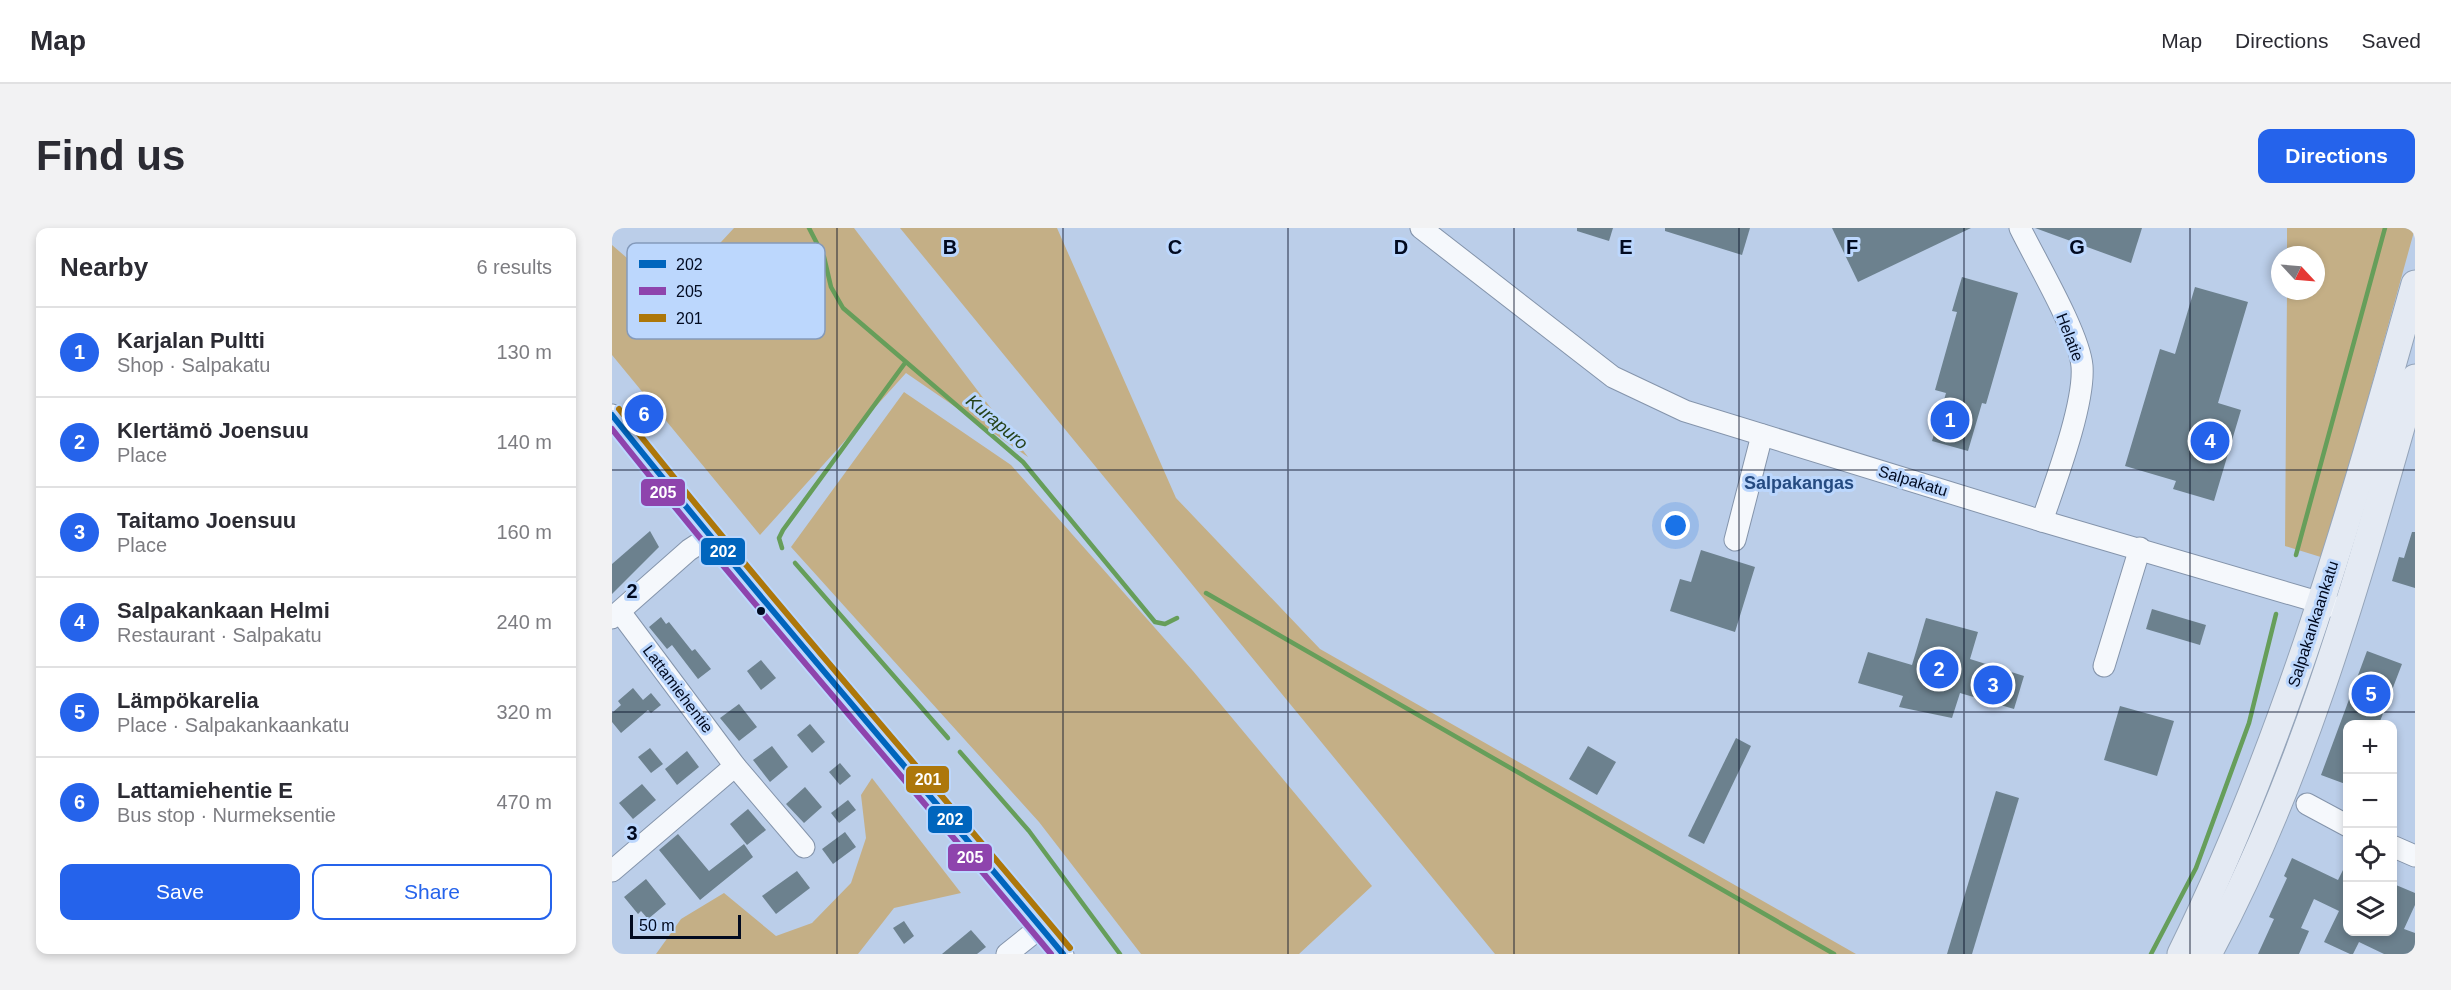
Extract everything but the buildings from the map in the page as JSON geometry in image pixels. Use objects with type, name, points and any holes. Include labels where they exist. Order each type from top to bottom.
[{"type":"main road","name":"Salpakankaankatu","points":[[2181,954],[2221,873],[2256,788],[2354,495],[2415,284]]},
{"type":"main road","name":"Salpakankaankatu","points":[[2208,954],[2239,896],[2280,799],[2347,611],[2415,378]]},
{"type":"street","name":"Salpakatu","points":[[1421,228],[1613,377],[1684,411],[2042,521],[2140,548],[2347,611]]},
{"type":"street","name":"Helatie","points":[[2020,228],[2073,336],[2082,365],[2080,397],[2042,521]]},
{"type":"street","points":[[612,415],[709,537],[1042,926],[1063,954]]},
{"type":"street","points":[[1735,540],[1762,435]]},
{"type":"street","name":"Lattamiehentie","points":[[709,537],[689,550],[616,615],[735,766],[804,847]]},
{"type":"street","points":[[2104,666],[2140,548]]},
{"type":"street","points":[[612,871],[735,766]]},
{"type":"street","points":[[2307,804],[2343,823]]},
{"type":"street","points":[[2397,848],[2415,856]]},
{"type":"street","points":[[1007,954],[1042,926]]},
{"type":"shaded area","points":[[734,228],[854,228],[1028,457],[906,373],[760,535],[612,355],[612,245],[627,258],[627,339],[825,339],[825,243],[720,243]]},
{"type":"shaded area","points":[[900,228],[1057,228],[1176,498],[1320,649],[1856,954],[1495,954]]},
{"type":"shaded area","points":[[2287,228],[2415,228],[2324,558],[2285,546],[2287,300],[2325,300],[2325,246],[2287,246]]},
{"type":"shaded area","points":[[904,392],[1011,465],[1193,671],[1372,886],[1299,954],[1141,954],[1039,822],[791,547]]},
{"type":"shaded area","points":[[872,778],[961,893],[894,908],[858,954],[656,954],[681,919],[724,893],[776,936],[812,923],[851,883],[866,838],[861,795]]},
{"type":"waterway","name":"Kurapuro","points":[[809,228],[817,243]]},
{"type":"waterway","points":[[2296,555],[2385,228]]},
{"type":"waterway","name":"Kurapuro","points":[[825,261],[831,287],[843,308],[1023,462],[1155,622],[1165,624],[1177,618]]},
{"type":"waterway","points":[[782,548],[779,538],[783,530],[905,363]]},
{"type":"waterway","points":[[795,563],[948,738]]},
{"type":"waterway","points":[[1206,593],[1834,954]]},
{"type":"waterway","points":[[2151,954],[2196,868],[2249,723],[2276,614]]},
{"type":"waterway","points":[[960,752],[1029,831],[1120,954]]},
{"type":"transit line","name":"201","points":[[619,409],[786,613],[1070,948]]},
{"type":"transit line","name":"202","points":[[612,415],[779,619],[1063,954]]},
{"type":"transit line","name":"205","points":[[612,429],[720,562],[1051,954]]},
{"type":"place","name":"Lattamiehentie E","points":[[644,414]]},
{"type":"place","name":"Karjalan Pultti","points":[[1950,420]]},
{"type":"place","name":"Salpakankaan Helmi","points":[[2210,441]]},
{"type":"place","name":"KIertämö Joensuu","points":[[1939,669]]},
{"type":"place","name":"Taitamo Joensuu","points":[[1993,685]]},
{"type":"place","name":"Lämpökarelia","points":[[2371,694]]},
{"type":"district","name":"Salpakangas","points":[[1799,483]]}]
